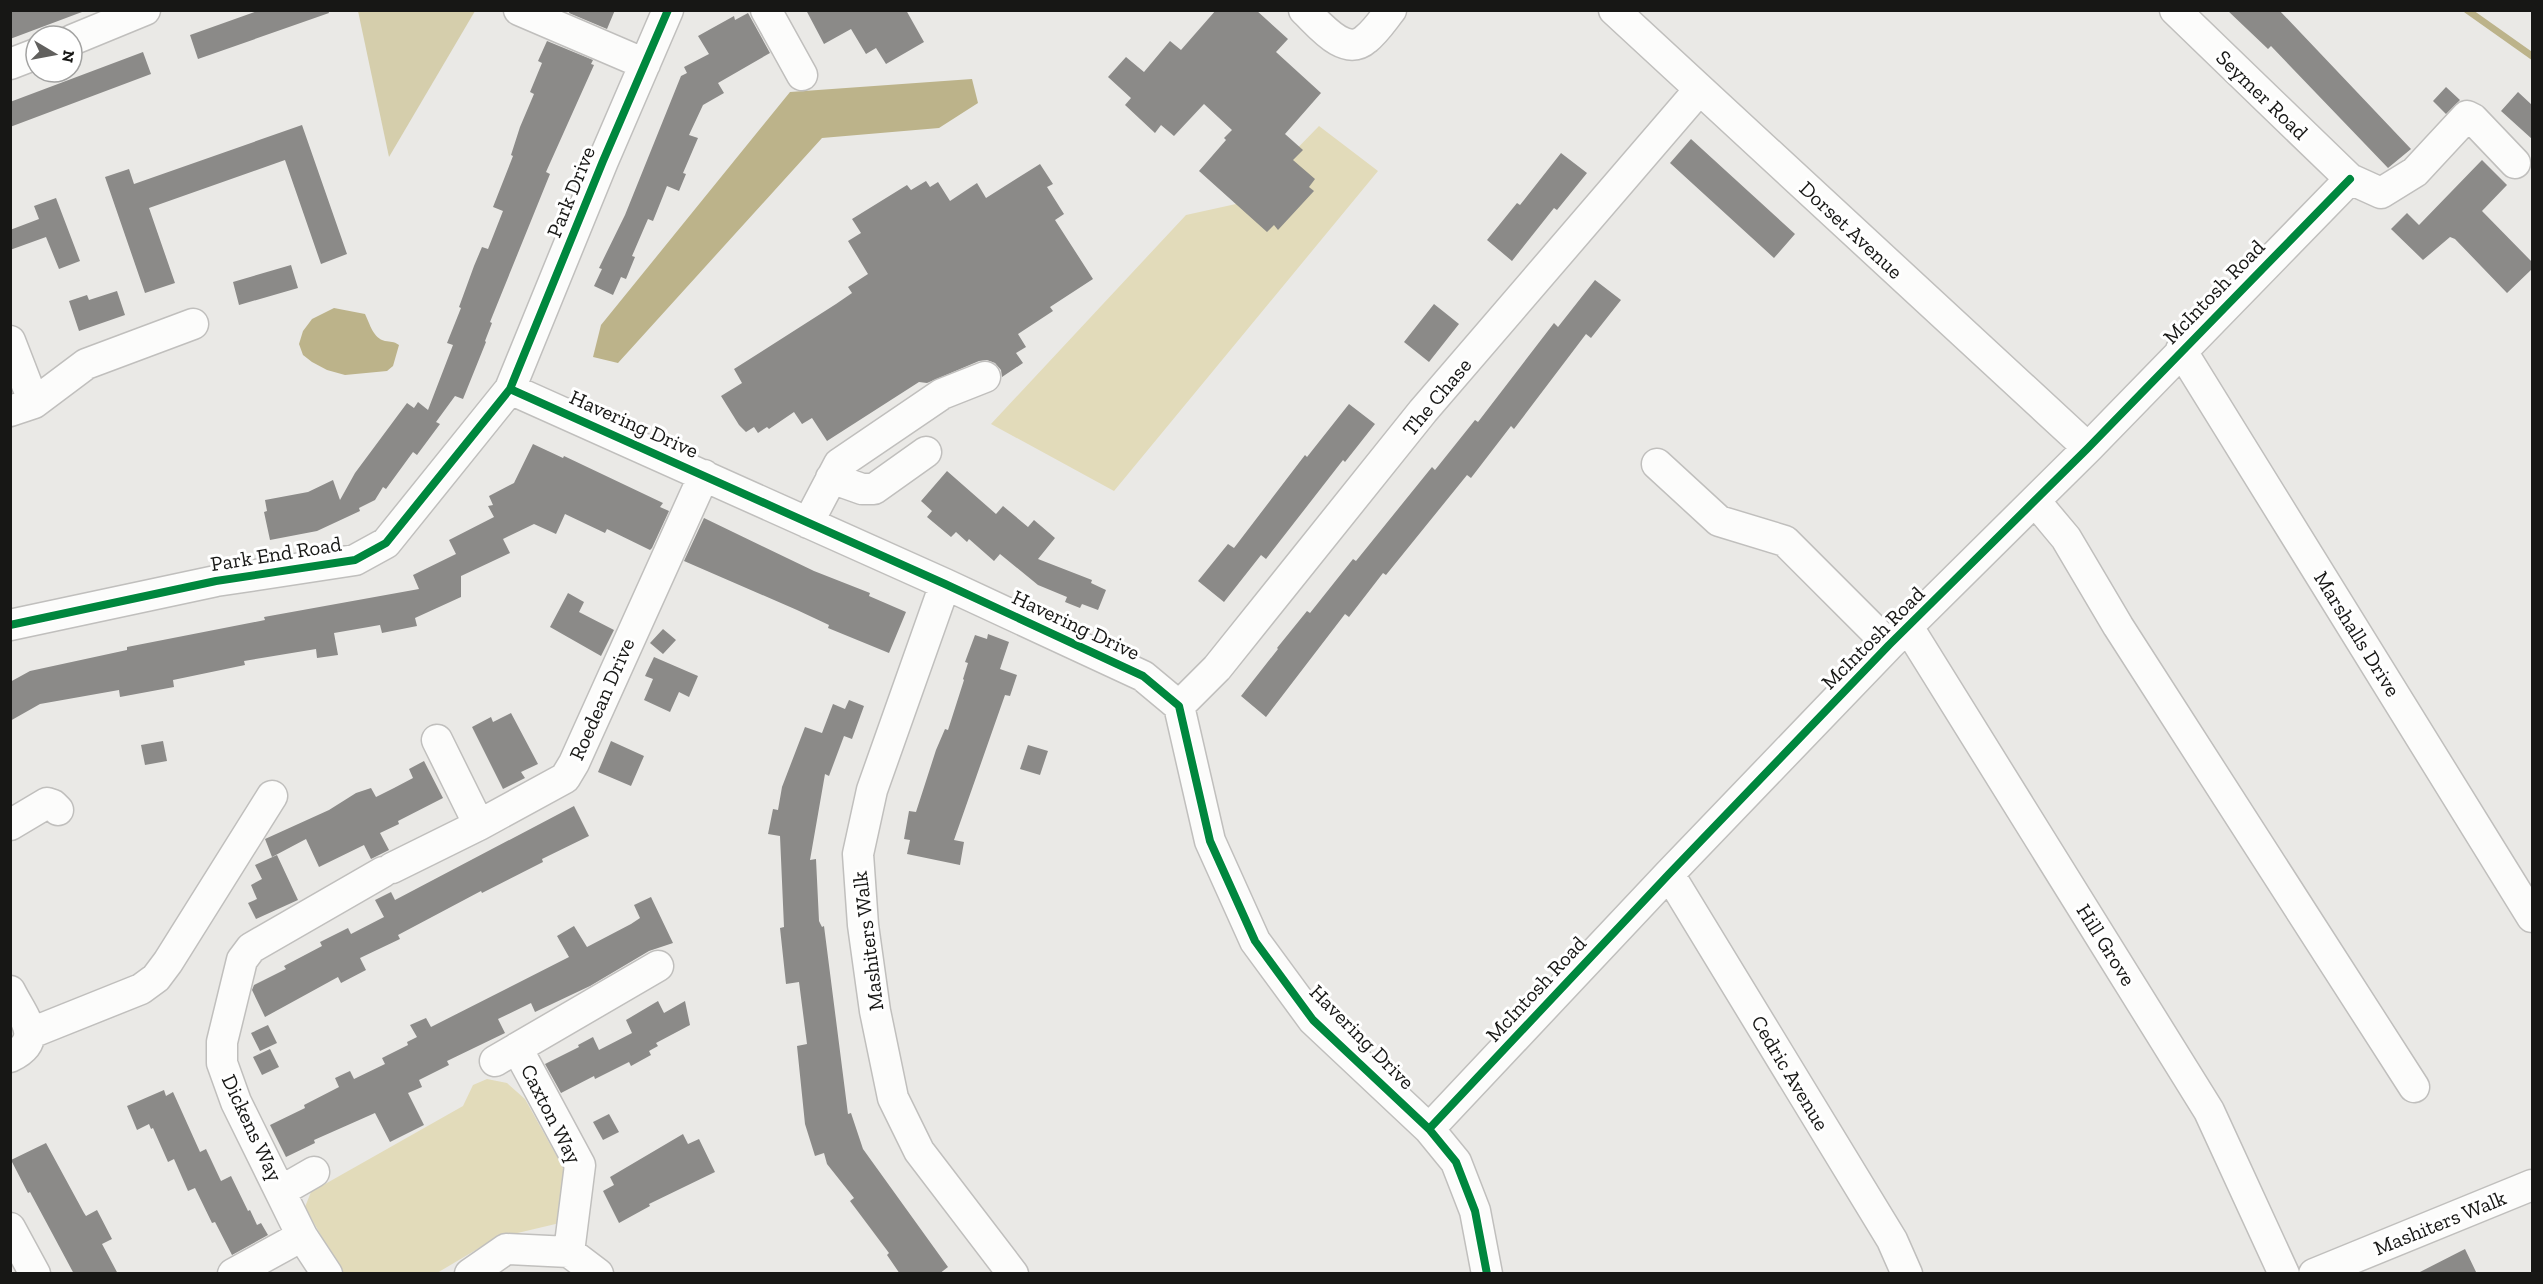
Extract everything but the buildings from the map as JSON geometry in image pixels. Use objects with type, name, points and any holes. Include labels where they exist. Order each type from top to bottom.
[{"type":"street","points":[[84,35],[145,10]]},
{"type":"street","points":[[519,10],[645,64]]},
{"type":"street","name":"Park Drive","points":[[510,389],[603,161],[668,10]]},
{"type":"street","points":[[766,10],[802,75]]},
{"type":"street","points":[[1304,10],[1338,41],[1349,45],[1365,41],[1391,10]]},
{"type":"street","name":"Dorset Avenue","points":[[1614,10],[2088,448]]},
{"type":"street","name":"Seymer Road","points":[[2175,10],[2350,179],[2381,193],[2415,172],[2467,116],[2473,119],[2516,163]]},
{"type":"street","name":"The Chase","points":[[1179,706],[1217,668],[1424,411],[1699,90]]},
{"type":"street","name":"McIntosh Road","points":[[1429,1129],[1669,874],[1899,636],[2088,448],[2350,179]]},
{"type":"street","points":[[10,341],[22,407],[86,364],[193,324]]},
{"type":"street","name":"Marshalls Drive","points":[[2181,350],[2532,917]]},
{"type":"street","points":[[808,523],[839,464],[942,394],[985,377]]},
{"type":"street","name":"Havering Drive","points":[[510,389],[945,584],[1143,676],[1179,706],[1194,762],[1210,841],[1255,941],[1313,1020],[1429,1129],[1456,1162],[1475,1211],[1487,1274]]},
{"type":"street","name":"Park End Road","points":[[10,625],[216,581],[355,560],[386,543],[510,389]]},
{"type":"street","points":[[831,478],[862,489],[874,489],[926,452]]},
{"type":"street","name":"Hill Grove","points":[[1657,464],[1719,521],[1785,541],[1899,636],[2209,1111],[2284,1274]]},
{"type":"street","name":"Roedean Drive","points":[[387,870],[479,825],[565,778],[574,763],[704,475]]},
{"type":"street","points":[[2035,501],[2066,538],[2118,626],[2414,1087]]},
{"type":"street","name":"Mashiters Walk","points":[[945,584],[872,790],[858,854],[863,925],[875,1011],[892,1098],[919,1151],[1012,1274]]},
{"type":"street","points":[[437,740],[479,825]]},
{"type":"street","points":[[31,1033],[141,989],[156,978],[272,796]]},
{"type":"street","points":[[10,825],[47,803],[58,810]]},
{"type":"street","name":"Dickens Way","points":[[327,1274],[302,1236],[236,1102],[222,1063],[222,1042],[242,960],[251,948],[387,870]]},
{"type":"street","name":"Cedric Avenue","points":[[1669,874],[1892,1240],[1907,1274]]},
{"type":"street","name":"Caxton Way","points":[[569,1252],[580,1165],[506,1054],[658,966]]},
{"type":"street","points":[[10,991],[31,1033],[29,1043],[23,1051],[10,1058]]},
{"type":"street","points":[[281,1191],[314,1172]]},
{"type":"street","name":"Mashiters Walk","points":[[2314,1274],[2532,1185]]},
{"type":"street","points":[[10,1228],[35,1274]]},
{"type":"street","points":[[233,1274],[302,1236]]},
{"type":"street","points":[[470,1274],[506,1249],[569,1252],[598,1274]]},
{"type":"shaded area","points":[[358,11],[475,11],[389,157]]},
{"type":"shaded area","points":[[972,79],[978,103],[939,128],[822,138],[618,363],[593,357],[601,325],[790,92]]},
{"type":"shaded area","points":[[1319,126],[1378,171],[1114,491],[991,424],[1186,215],[1245,202]]},
{"type":"shaded area","points":[[334,308],[365,314],[378,337],[399,345],[393,366],[387,371],[345,375],[327,370],[303,355],[299,344],[303,331],[312,319]]},
{"type":"shaded area","points":[[487,1079],[507,1083],[525,1099],[570,1180],[564,1222],[496,1238],[437,1273],[342,1273],[305,1207],[311,1192],[463,1106],[473,1085]]},
{"type":"waterway","points":[[2467,10],[2532,56]]},
{"type":"cycle path","points":[[10,625],[216,581],[355,560],[386,543],[510,389],[603,161],[668,10]]},
{"type":"cycle path","points":[[1429,1129],[1889,645],[2088,448],[2350,179]]},
{"type":"cycle path","points":[[510,389],[945,584],[1143,676],[1179,706],[1210,841],[1255,941],[1313,1020],[1429,1129],[1456,1162],[1475,1211],[1487,1274]]}]
